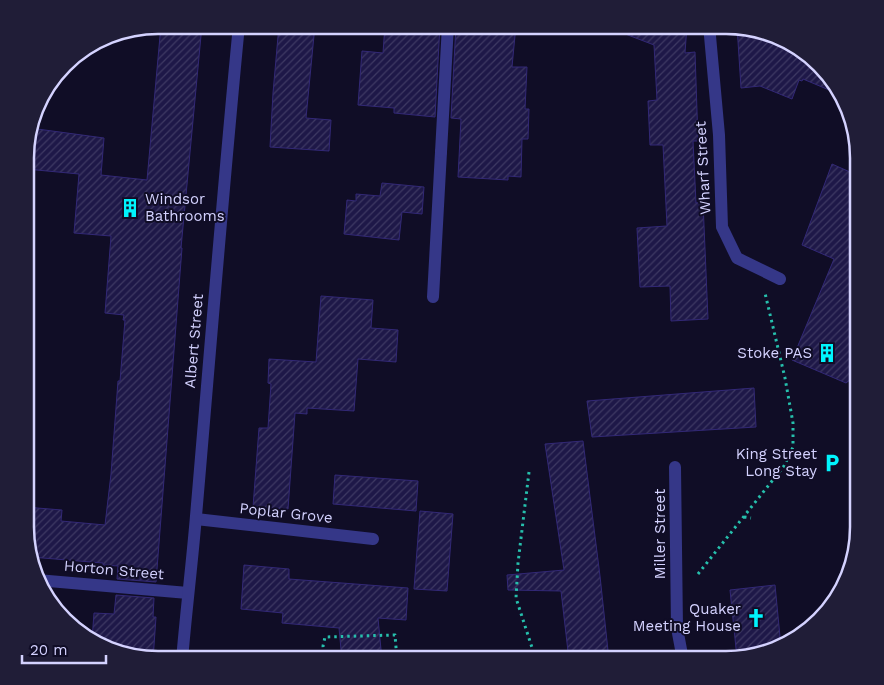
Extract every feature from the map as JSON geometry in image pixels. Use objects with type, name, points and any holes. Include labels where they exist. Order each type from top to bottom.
[{"type":"street","name":"Albert Street","points":[[183,651],[196,519],[237,34]]},
{"type":"street","points":[[433,296],[448,34]]},
{"type":"street","name":"Wharf Street","points":[[710,34],[719,135],[722,227],[737,258],[780,279]]},
{"type":"street","name":"Miller Street","points":[[675,467],[676,601],[677,628],[681,651]]},
{"type":"street","name":"Poplar Grove","points":[[196,519],[373,539]]},
{"type":"street","name":"Horton Street","points":[[45,581],[188,593]]},
{"type":"path","points":[[676,601],[784,466],[792,447],[792,423],[785,378],[759,268]]},
{"type":"path","points":[[529,472],[518,563],[516,598],[533,651]]},
{"type":"path","points":[[744,517],[750,518]]},
{"type":"path","points":[[323,651],[325,637],[395,635],[397,651]]},
{"type":"building","points":[[160,34],[201,34],[181,248],[156,582],[117,579],[118,566],[37,558],[34,536],[34,508],[62,510],[61,521],[105,525],[125,320],[123,320],[124,315],[105,313],[111,236],[74,233],[79,174],[34,170],[37,129],[104,138],[101,175],[147,180]]},
{"type":"building","points":[[278,34],[314,34],[306,118],[331,120],[329,151],[270,147]]},
{"type":"building","points":[[384,34],[440,34],[435,117],[394,113],[394,108],[358,105],[362,51],[383,53]]},
{"type":"building","points":[[456,34],[515,34],[512,67],[527,67],[525,109],[529,109],[528,139],[522,139],[521,177],[508,176],[508,180],[458,177],[461,119],[451,118]]},
{"type":"building","points":[[625,34],[686,34],[685,53],[695,52],[698,141],[693,141],[696,203],[703,202],[708,319],[671,321],[670,286],[640,287],[637,228],[667,226],[663,145],[650,145],[648,101],[657,100],[654,45]]},
{"type":"building","points":[[738,34],[766,40],[781,46],[808,64],[831,91],[803,79],[802,81],[799,80],[792,99],[760,86],[741,88]]},
{"type":"building","points":[[832,164],[850,172],[850,380],[846,383],[792,360],[834,259],[802,245]]},
{"type":"building","points":[[382,183],[424,187],[422,214],[402,212],[399,240],[344,234],[347,200],[356,201],[356,194],[380,196]]},
{"type":"building","points":[[321,296],[373,300],[371,328],[398,330],[396,362],[358,359],[354,411],[307,408],[307,414],[295,413],[288,509],[253,507],[259,428],[268,428],[271,384],[268,383],[269,359],[316,362]]},
{"type":"building","points":[[754,388],[756,427],[592,437],[587,401]]},
{"type":"building","points":[[583,441],[608,651],[568,651],[561,591],[508,590],[507,575],[564,570],[545,444]]},
{"type":"building","points":[[335,475],[418,481],[416,511],[333,504]]},
{"type":"building","points":[[420,511],[453,514],[447,591],[414,589]]},
{"type":"building","points":[[244,565],[289,569],[289,579],[408,588],[406,620],[378,618],[381,651],[341,651],[339,628],[282,623],[283,613],[241,609]]},
{"type":"building","name":"Quaker Meeting House","points":[[775,585],[780,639],[751,649],[736,650],[730,590]]},
{"type":"building","points":[[116,595],[154,598],[153,617],[156,617],[154,651],[118,645],[93,632],[94,613],[114,614]]},
{"type":"place","name":"Windsor Bathrooms","points":[[130,208]]},
{"type":"place","name":"Stoke PAS","points":[[827,353]]},
{"type":"place","name":"King Street Long Stay","points":[[832,463]]},
{"type":"place","name":"Quaker Meeting House","points":[[756,618]]}]
